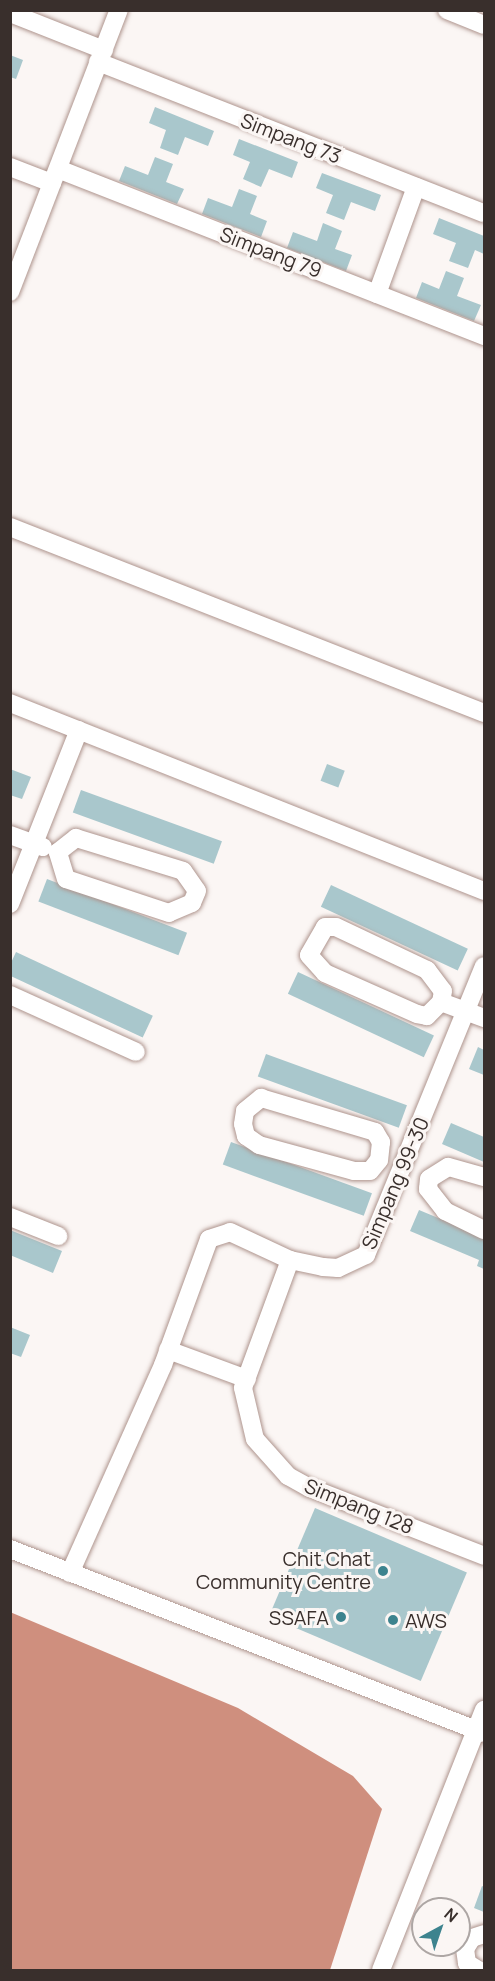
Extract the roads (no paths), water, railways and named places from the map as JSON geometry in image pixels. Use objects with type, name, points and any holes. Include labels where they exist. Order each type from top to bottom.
[{"type":"street","points":[[10,292],[119,10]]},
{"type":"street","points":[[447,10],[484,25]]},
{"type":"street","name":"Simpang 73","points":[[10,13],[101,56],[484,213]]},
{"type":"street","name":"Simpang 79","points":[[10,167],[55,176],[377,294],[484,336]]},
{"type":"street","points":[[377,294],[416,187]]},
{"type":"street","points":[[10,527],[484,713]]},
{"type":"street","points":[[10,703],[484,891]]},
{"type":"street","points":[[10,904],[79,730]]},
{"type":"street","points":[[10,835],[58,852]]},
{"type":"street","points":[[76,838],[121,848],[183,871],[197,891],[180,912],[169,913],[66,879],[58,852],[76,838]]},
{"type":"street","points":[[325,927],[336,927],[427,970],[443,991],[441,1002],[427,1016],[365,993],[314,964],[311,945],[325,927]]},
{"type":"street","name":"Simpang 99-30","points":[[168,1350],[209,1239],[218,1232],[230,1232],[290,1260],[338,1268],[366,1255],[484,966]]},
{"type":"street","points":[[10,995],[136,1052]]},
{"type":"street","points":[[441,1002],[484,1018]]},
{"type":"street","points":[[261,1098],[358,1125],[375,1132],[381,1142],[379,1160],[370,1171],[354,1171],[259,1145],[246,1136],[246,1111],[261,1098]]},
{"type":"street","points":[[379,1160],[403,1167],[429,1179]]},
{"type":"street","points":[[429,1179],[448,1167],[484,1177]]},
{"type":"street","points":[[429,1179],[434,1202],[484,1230]]},
{"type":"street","points":[[10,1217],[58,1236]]},
{"type":"street","name":"Simpang 128","points":[[290,1260],[247,1378],[244,1400],[255,1439],[288,1476],[484,1556]]},
{"type":"street","points":[[70,1573],[168,1350],[247,1378]]},
{"type":"street","points":[[10,1549],[481,1731]]},
{"type":"street","points":[[381,1971],[481,1731],[484,1710]]},
{"type":"street","points":[[478,1971],[467,1963],[465,1949],[472,1938],[484,1934]]},
{"type":"place","name":"Chit Chat Community Centre","points":[[383,1571]]},
{"type":"place","name":"SSAFA","points":[[341,1617]]},
{"type":"place","name":"AWS","points":[[393,1620]]}]
